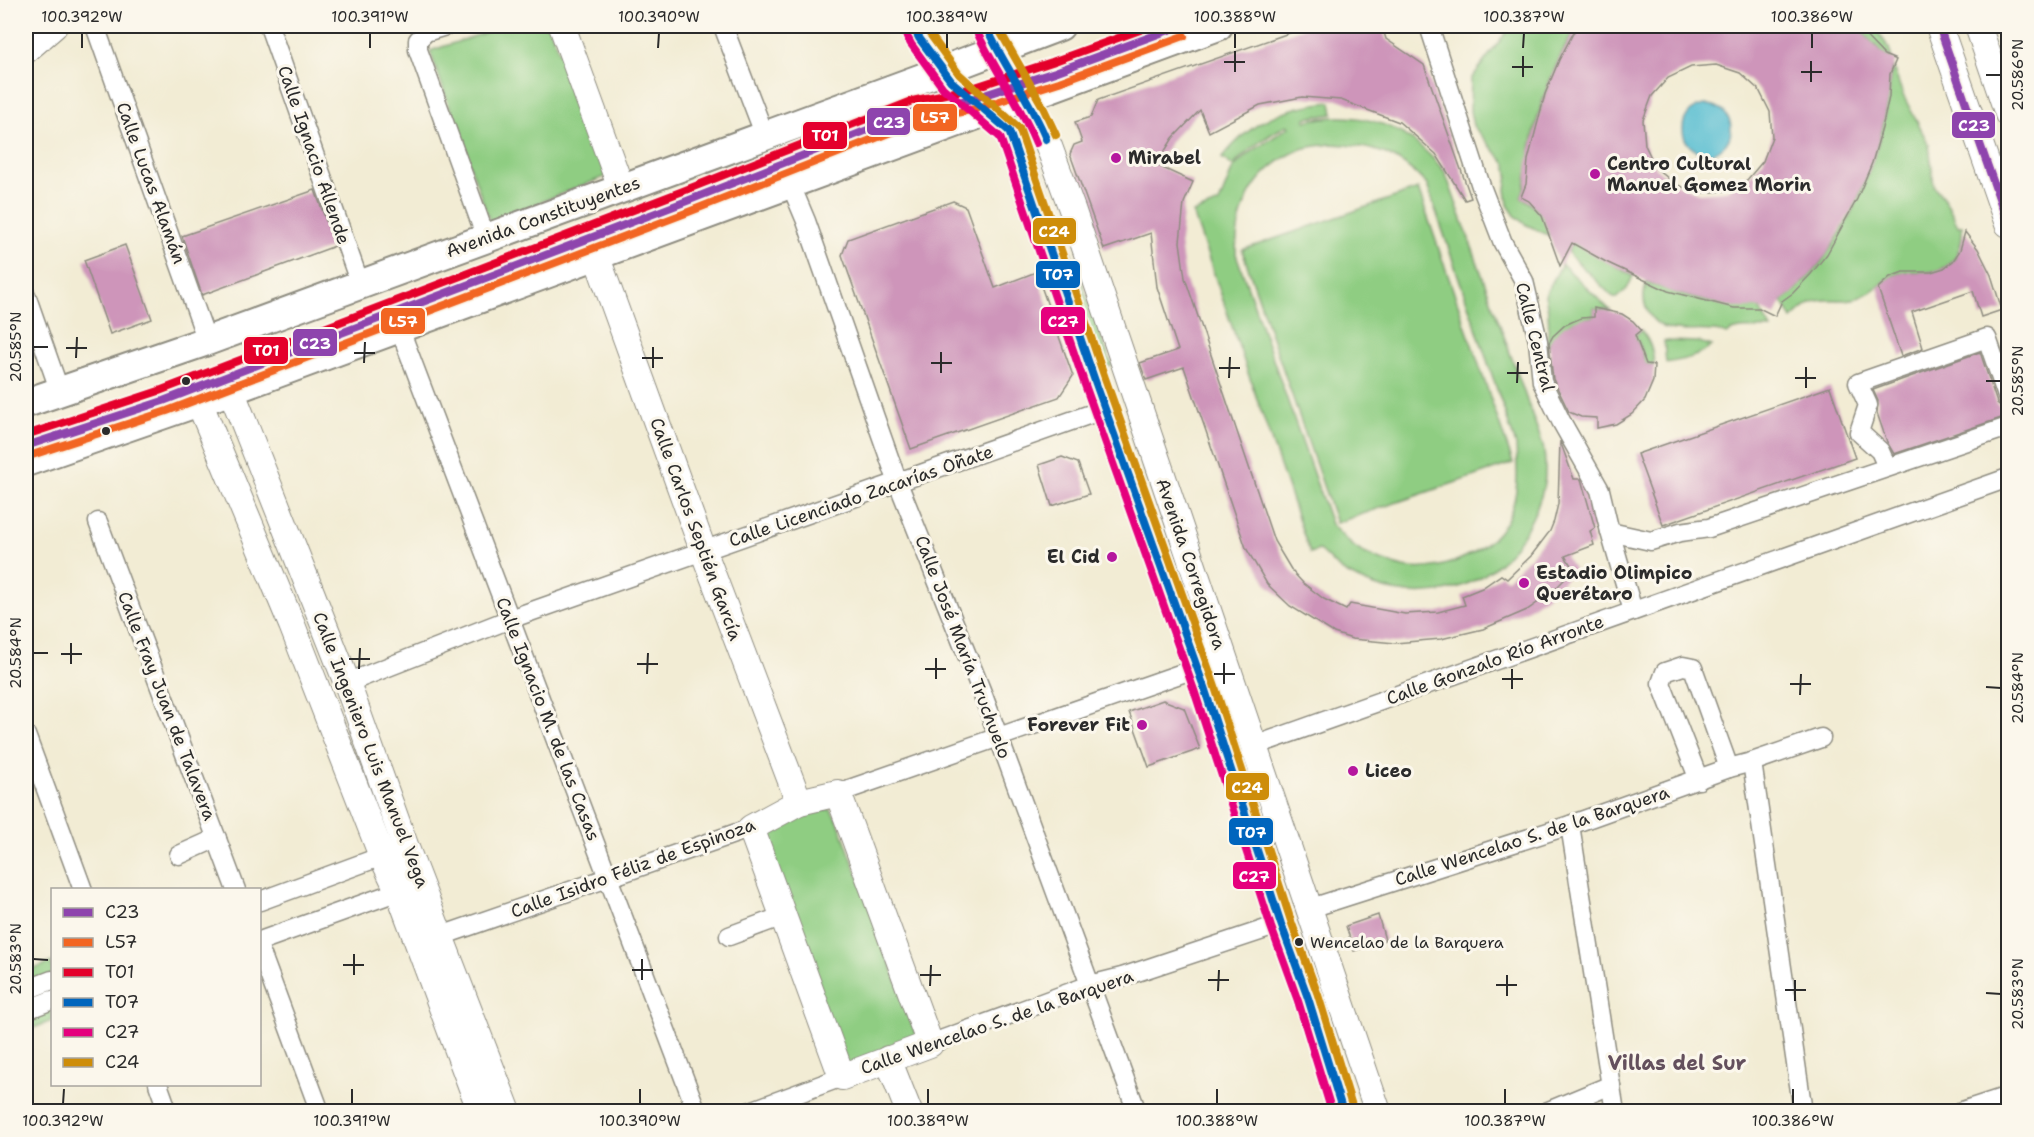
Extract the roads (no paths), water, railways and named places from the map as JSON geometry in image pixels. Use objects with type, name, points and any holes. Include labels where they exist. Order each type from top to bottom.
[{"type":"main road","points":[[26,50],[54,26]]},
{"type":"main road","points":[[562,26],[621,188]]},
{"type":"main road","name":"Avenida Corregidora","points":[[912,26],[951,81],[1010,131],[1197,668],[1281,924],[1308,998],[1343,1112]]},
{"type":"main road","name":"Avenida Constituyentes","points":[[26,403],[207,341],[944,70],[991,38],[1060,26]]},
{"type":"main road","points":[[26,462],[199,402],[1218,26]]},
{"type":"main road","points":[[1940,26],[2008,224]]},
{"type":"main road","points":[[1978,26],[2008,114]]},
{"type":"main road","name":"Avenida Corregidora","points":[[991,38],[1040,122],[1311,908],[1378,1112]]},
{"type":"main road","name":"Calle Carlos Septién García","points":[[596,255],[703,550],[798,802]]},
{"type":"main road","name":"Calle Ingeniero Luis Manuel Vega","points":[[231,390],[347,683],[394,852]]},
{"type":"main road","name":"Calle Ingeniero Luis Manuel Vega","points":[[199,402],[278,592],[410,887],[481,1112]]},
{"type":"main road","points":[[278,592],[306,581]]},
{"type":"main road","points":[[838,793],[930,1044]]},
{"type":"main road","name":"Calle Isidro Féliz de Espinoza","points":[[750,828],[798,802],[838,793]]},
{"type":"main road","points":[[750,828],[842,1077]]},
{"type":"main road","name":"Calle Ingeniero Luis Manuel Vega","points":[[410,887],[441,936],[508,1112]]},
{"type":"main road","name":"Calle Wencelao S. de la Barquera","points":[[842,1077],[930,1044]]},
{"type":"main road","points":[[888,1059],[909,1112]]},
{"type":"street","name":"Calle Lucas Alamán","points":[[95,26],[207,341]]},
{"type":"street","name":"Calle Ignacio Allende","points":[[268,26],[360,284]]},
{"type":"street","points":[[446,26],[426,32],[418,40],[418,50],[486,238]]},
{"type":"street","points":[[723,26],[765,136]]},
{"type":"street","name":"Calle Central","points":[[1429,26],[1481,186],[1503,243],[1524,281],[1538,341],[1542,382],[1561,422],[1600,490],[1633,611]]},
{"type":"street","name":"Calle José María Truchuelo","points":[[790,183],[810,232],[898,483],[999,737],[1137,1112]]},
{"type":"street","points":[[26,294],[60,392]]},
{"type":"street","name":"Calle Ignacio M. de las Casas","points":[[399,327],[697,1112]]},
{"type":"street","points":[[1884,459],[1868,405],[1858,383],[1987,338],[2008,399]]},
{"type":"street","name":"Calle Licenciado Zacarías Oñate","points":[[347,683],[510,619],[1105,409]]},
{"type":"street","points":[[1610,532],[1651,541],[1680,532],[1710,528],[1884,459],[2008,427]]},
{"type":"street","name":"Calle Gonzalo Río Arronte","points":[[1254,746],[2008,478]]},
{"type":"street","name":"Calle Fray Juan de Talavera","points":[[99,522],[235,888]]},
{"type":"street","points":[[1699,780],[1661,683],[1665,672],[1683,666],[1694,668],[1729,768]]},
{"type":"street","name":"Calle Isidro Féliz de Espinoza","points":[[838,793],[1197,668]]},
{"type":"street","points":[[26,735],[82,888]]},
{"type":"street","name":"Calle Wencelao S. de la Barquera","points":[[1311,908],[1570,825],[1821,738]]},
{"type":"street","points":[[1752,762],[1803,1112]]},
{"type":"street","points":[[1570,825],[1615,1112]]},
{"type":"street","name":"Calle Isidro Féliz de Espinoza","points":[[441,936],[750,828]]},
{"type":"street","points":[[179,855],[217,838]]},
{"type":"street","points":[[261,901],[394,852]]},
{"type":"street","points":[[261,941],[410,887]]},
{"type":"street","points":[[729,936],[783,916]]},
{"type":"street","name":"Calle Wencelao S. de la Barquera","points":[[930,1044],[1090,985],[1122,977],[1281,924]]},
{"type":"street","points":[[261,953],[320,1112]]},
{"type":"street","points":[[26,990],[51,980]]},
{"type":"street","points":[[26,1010],[51,1000]]},
{"type":"street","name":"Calle Wencelao S. de la Barquera","points":[[748,1112],[842,1077]]},
{"type":"street","points":[[1546,1112],[1611,1085]]},
{"type":"street","points":[[159,1086],[168,1112]]},
{"type":"street","points":[[1959,1112],[2008,1096]]},
{"type":"water","points":[[1707,105],[1724,112],[1731,129],[1724,146],[1707,153],[1690,146],[1683,129],[1690,112]]},
{"type":"place","name":"Mirabel","points":[[1116,158]]},
{"type":"place","name":"Centro Cultural Manuel Gomez Morin","points":[[1595,174]]},
{"type":"place","name":"El Cid","points":[[1112,557]]},
{"type":"place","name":"Estadio Olimpico Querétaro","points":[[1524,583]]},
{"type":"place","name":"Forever Fit","points":[[1142,725]]},
{"type":"place","name":"Liceo","points":[[1353,771]]},
{"type":"place","name":"Wencelao de la Barquera","points":[[1299,942]]},
{"type":"district","name":"Villas del Sur","points":[[1677,1063]]}]
